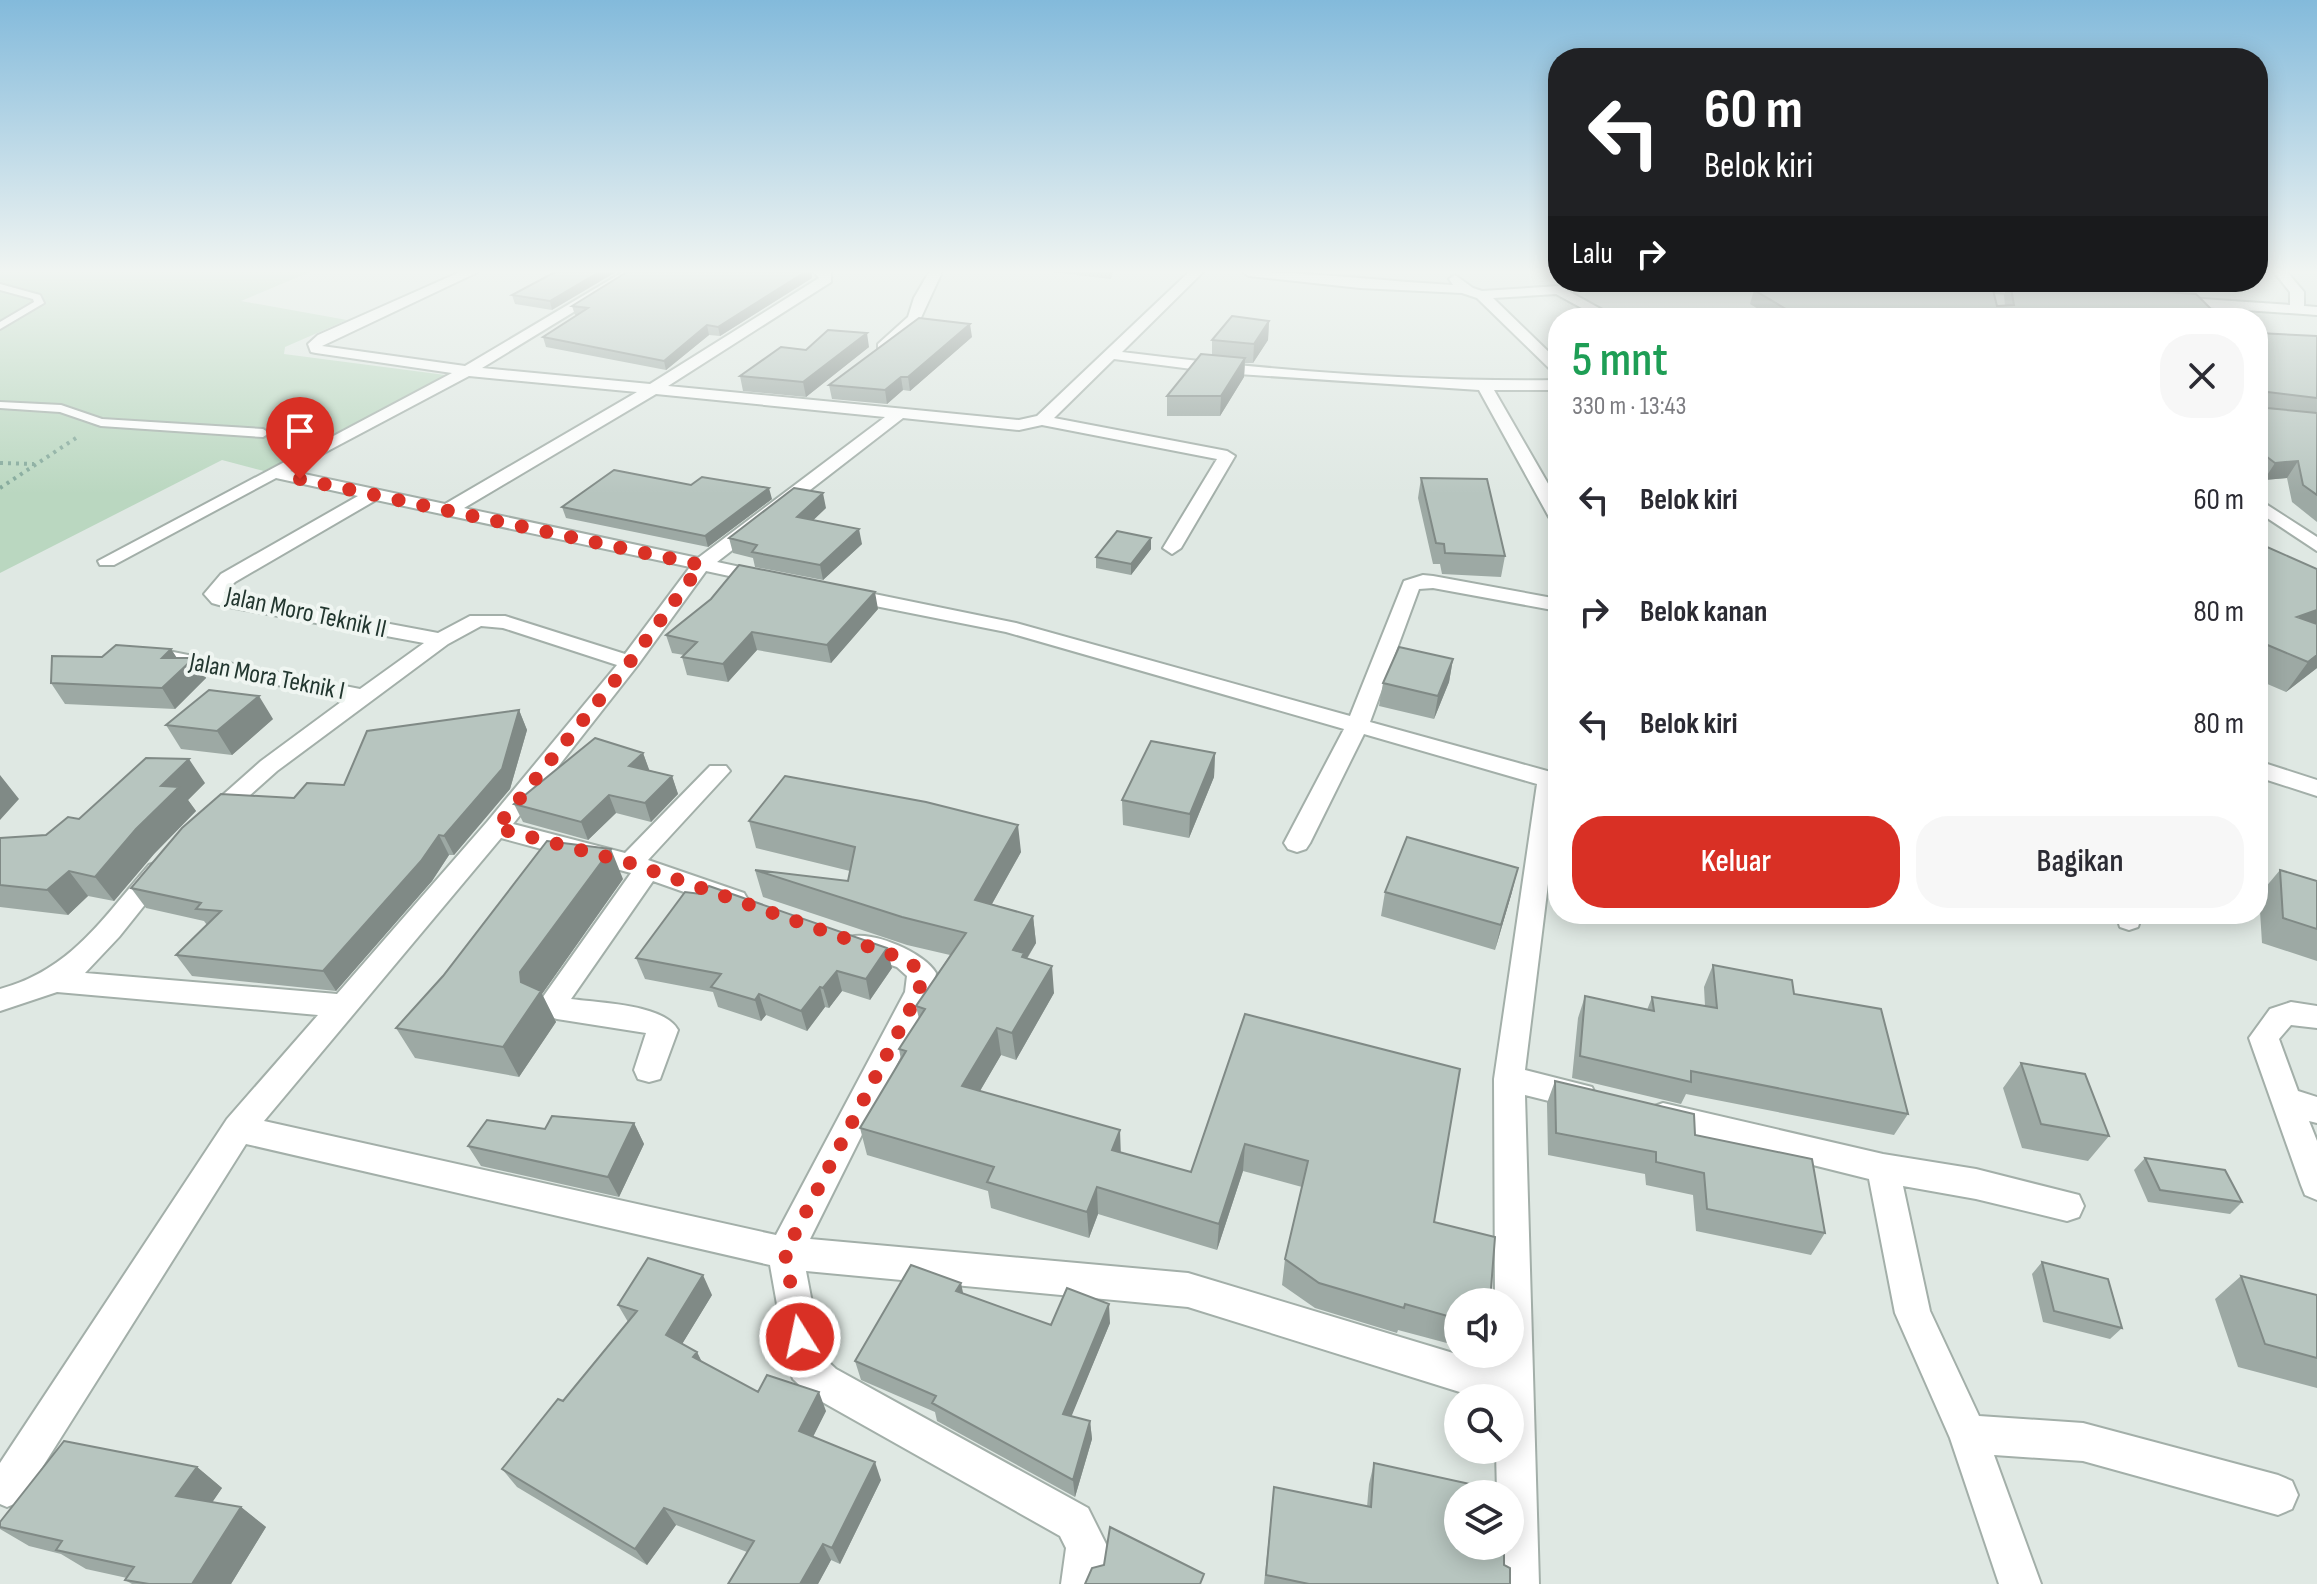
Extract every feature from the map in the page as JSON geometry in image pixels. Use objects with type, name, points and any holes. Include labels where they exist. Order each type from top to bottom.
[{"type":"street","points":[[315,346],[316,349],[344,355],[467,371],[994,425],[1019,425],[1042,420],[1227,456],[1172,548]]},
{"type":"street","points":[[107,561],[509,346]]},
{"type":"street","points":[[449,509],[654,390],[722,346]]},
{"type":"street","points":[[873,354],[882,346]]},
{"type":"street","points":[[1042,420],[1123,346]]},
{"type":"street","points":[[1114,355],[1223,369],[1484,386],[1548,385]]},
{"type":"street","points":[[1484,386],[1548,499]]},
{"type":"street","points":[[810,405],[831,388]]},
{"type":"street","points":[[2,1489],[238,1129],[496,828],[630,662],[701,565],[897,415]]},
{"type":"street","points":[[275,473],[794,584]]},
{"type":"street","name":"Jalan Moro Teknik II","points":[[374,494],[228,578],[214,594],[219,599],[441,640]]},
{"type":"street","points":[[2268,511],[2314,541]]},
{"type":"street","points":[[1297,843],[1358,723],[1411,585],[1433,582],[1548,603]]},
{"type":"street","points":[[825,590],[1009,627],[1358,723],[1548,779]]},
{"type":"street","points":[[197,829],[269,766],[441,640],[477,620],[489,619],[630,662]]},
{"type":"street","name":"Jalan Mora Teknik I","points":[[168,657],[366,697]]},
{"type":"street","points":[[649,1070],[663,1030],[653,1023],[557,1008],[552,1004],[639,866],[718,771]]},
{"type":"street","points":[[2268,772],[2317,788]]},
{"type":"street","points":[[1516,1384],[1509,1079],[1548,821]]},
{"type":"street","points":[[496,828],[639,866],[763,910]]},
{"type":"street","points":[[0,1000],[53,981],[92,950],[175,851]]},
{"type":"street","points":[[835,935],[907,960],[922,973],[919,992],[785,1253],[806,1366],[823,1382],[1074,1522],[1087,1546],[1082,1584]]},
{"type":"street","points":[[53,981],[343,1006]]},
{"type":"street","points":[[2317,1017],[2292,1011],[2274,1020],[2264,1038],[2317,1185]]},
{"type":"street","points":[[1509,1079],[1883,1168],[1976,1184],[2067,1206]]},
{"type":"street","points":[[2286,1100],[2317,1110]]},
{"type":"street","points":[[238,1129],[785,1253],[1188,1290],[1493,1384]]},
{"type":"street","points":[[1883,1168],[1913,1313],[1968,1434],[2020,1584]]},
{"type":"street","points":[[1968,1434],[2083,1442],[2278,1495]]},
{"type":"street","points":[[1517,1464],[1518,1584]]},
{"type":"lane","points":[[0,405],[61,409],[101,422],[263,433]]},
{"type":"path","points":[[0,488],[101,422]]},
{"type":"path","points":[[0,463],[35,464]]},
{"type":"green space","points":[[0,346],[287,346],[284,354],[453,376],[264,471],[222,460],[0,573]]},
{"type":"building","points":[[588,346],[682,346],[664,361]]},
{"type":"building","points":[[810,346],[850,346],[803,382],[740,376],[781,347],[806,350]]},
{"type":"building","points":[[881,346],[944,346],[908,377],[901,377],[885,390],[829,385]]},
{"type":"building","points":[[2268,346],[2317,346],[2317,398],[2268,392]]},
{"type":"building","points":[[1201,354],[1245,358],[1221,396],[1167,396]]},
{"type":"building","points":[[2268,408],[2317,413],[2317,495],[2303,485],[2298,461],[2275,463],[2268,458]]},
{"type":"building","points":[[614,470],[691,485],[702,477],[769,488],[705,536],[562,507]]},
{"type":"building","points":[[1421,478],[1487,479],[1505,556],[1445,553],[1444,544],[1436,543]]},
{"type":"building","points":[[794,488],[823,493],[797,517],[859,529],[820,565],[752,552],[757,545],[729,538]]},
{"type":"building","points":[[1117,531],[1151,538],[1131,564],[1096,557]]},
{"type":"building","points":[[2268,547],[2317,569],[2317,610],[2297,617],[2317,624],[2317,655],[2308,662],[2268,645]]},
{"type":"building","points":[[739,565],[875,592],[827,645],[752,632],[723,664],[682,657],[697,642],[666,635],[711,599]]},
{"type":"building","points":[[116,645],[171,649],[162,658],[194,658],[162,688],[51,683],[52,656],[102,657]]},
{"type":"building","points":[[1399,647],[1453,659],[1438,696],[1383,683]]},
{"type":"building","points":[[209,690],[259,696],[217,731],[166,725]]},
{"type":"building","points":[[519,710],[502,769],[444,836],[439,835],[421,861],[323,971],[176,955],[221,911],[196,909],[201,903],[131,888],[182,828],[221,794],[294,798],[307,783],[344,785],[367,731]]},
{"type":"building","points":[[595,738],[643,753],[629,766],[672,776],[645,803],[609,795],[581,822],[514,804]]},
{"type":"building","points":[[1151,741],[1215,753],[1190,814],[1122,800]]},
{"type":"building","points":[[146,758],[189,759],[161,786],[179,787],[136,829],[95,877],[69,871],[47,890],[0,885],[0,838],[46,835],[68,817],[79,819]]},
{"type":"building","points":[[785,776],[926,802],[1018,825],[975,900],[1033,916],[1013,950],[1024,953],[1022,957],[1052,966],[1012,1033],[997,1028],[962,1086],[1120,1130],[1112,1150],[1191,1172],[1245,1014],[1460,1069],[1434,1222],[1495,1237],[1491,1288],[1444,1288],[1444,1315],[1405,1304],[1404,1308],[1319,1283],[1285,1259],[1308,1161],[1245,1144],[1219,1224],[1097,1187],[1087,1212],[987,1182],[994,1167],[860,1128],[906,1051],[899,1049],[925,1009],[916,1006],[966,933],[902,917],[755,870],[848,881],[855,847],[749,821]]},
{"type":"building","points":[[1407,837],[1518,868],[1501,925],[1385,892]]},
{"type":"building","points":[[547,841],[611,849],[520,972],[521,982],[541,991],[503,1047],[396,1028],[443,976]]},
{"type":"building","points":[[2280,870],[2317,881],[2317,929],[2283,918]]},
{"type":"building","points":[[709,886],[887,948],[866,979],[837,971],[801,1011],[759,994],[755,1000],[711,987],[721,974],[636,958],[685,892],[701,894]]},
{"type":"building","points":[[1713,965],[1792,980],[1794,994],[1881,1009],[1908,1114],[1691,1071],[1691,1082],[1580,1056],[1585,996],[1654,1011],[1652,997],[1717,1008]]},
{"type":"building","points":[[2021,1063],[2085,1074],[2109,1136],[2041,1124]]},
{"type":"building","points":[[1555,1081],[1694,1114],[1695,1135],[1812,1159],[1825,1233],[1707,1209],[1704,1173],[1656,1162],[1656,1152],[1556,1133]]},
{"type":"building","points":[[552,1116],[634,1123],[608,1177],[468,1146],[487,1120],[545,1129]]},
{"type":"building","points":[[2145,1158],[2225,1170],[2242,1202],[2160,1190]]},
{"type":"building","points":[[648,1258],[703,1275],[666,1335],[697,1352],[693,1357],[758,1392],[767,1375],[819,1392],[799,1431],[875,1462],[832,1548],[823,1544],[800,1584],[728,1584],[754,1541],[664,1508],[635,1549],[502,1469],[558,1399],[563,1401],[637,1311],[618,1305]]},
{"type":"building","points":[[2042,1262],[2108,1279],[2122,1328],[2054,1311]]},
{"type":"building","points":[[911,1265],[961,1283],[956,1291],[1051,1325],[1067,1288],[1109,1304],[1063,1414],[1090,1421],[1073,1480],[932,1403],[936,1396],[855,1361]]},
{"type":"building","points":[[2241,1276],[2317,1295],[2317,1358],[2265,1344]]},
{"type":"building","points":[[64,1441],[197,1467],[176,1496],[241,1507],[192,1584],[149,1584],[125,1580],[134,1567],[56,1550],[62,1541],[0,1527],[0,1522]]},
{"type":"building","points":[[1374,1463],[1452,1480],[1444,1480],[1444,1560],[1504,1560],[1504,1565],[1510,1568],[1510,1584],[1309,1584],[1266,1575],[1274,1487],[1371,1507]]},
{"type":"building","points":[[1110,1527],[1204,1574],[1200,1584],[1085,1584],[1092,1568],[1104,1565]]},
{"type":"route","points":[[300,479],[701,565],[630,662],[496,828],[630,863],[907,960],[922,973],[919,992],[785,1253],[800,1337]]}]
